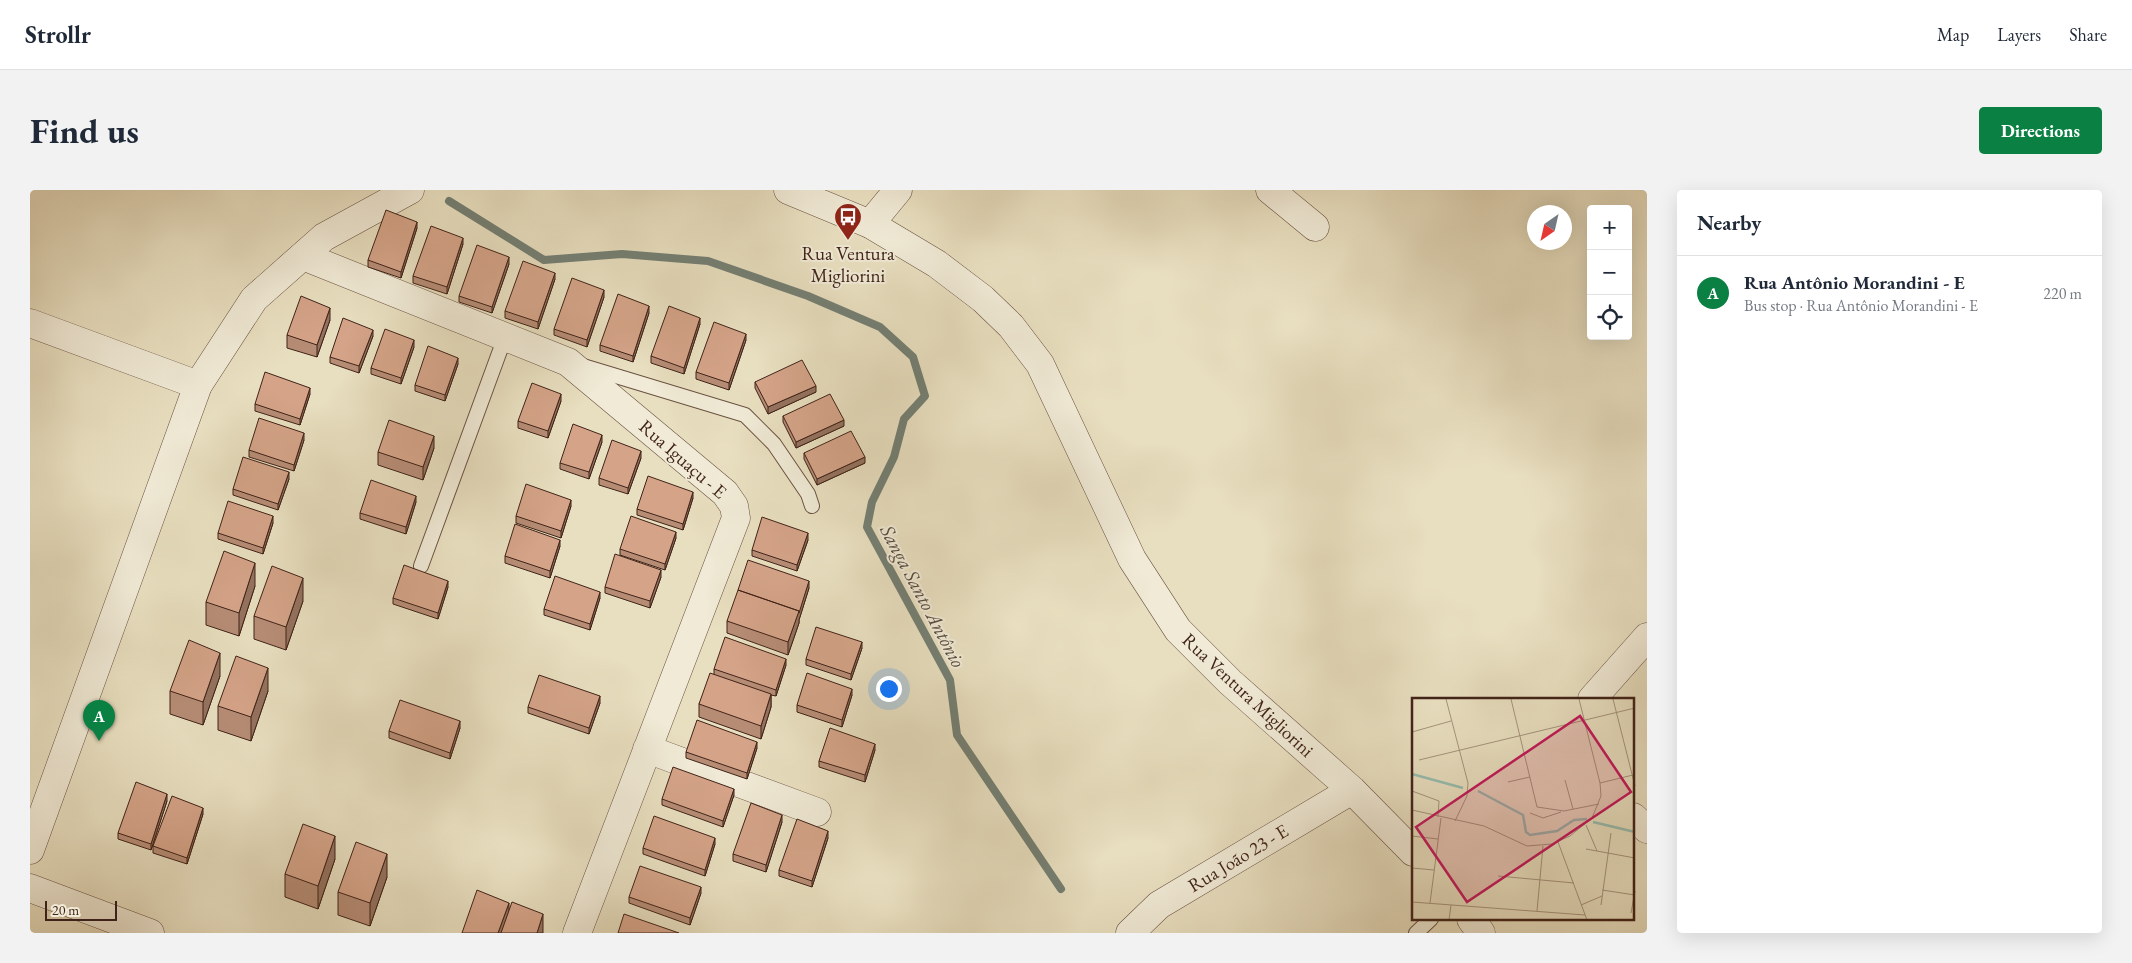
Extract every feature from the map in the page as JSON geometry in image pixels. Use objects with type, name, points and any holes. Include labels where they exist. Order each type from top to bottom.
[{"type":"street","points":[[30,850],[198,385],[254,299],[324,237],[410,190]]},
{"type":"street","name":"Rua Ventura Migliorini","points":[[788,190],[870,224],[944,269],[983,298],[1011,326],[1040,364],[1132,559],[1178,630],[1230,682],[1352,790],[1412,851]]},
{"type":"street","points":[[870,224],[898,190]]},
{"type":"street","points":[[1270,190],[1315,227]]},
{"type":"street","name":"Rua Iguaçu - E","points":[[302,256],[568,362],[724,493],[734,506],[736,518],[577,933]]},
{"type":"street","points":[[30,322],[198,385]]},
{"type":"street","points":[[1593,698],[1647,637]]},
{"type":"street","points":[[647,749],[817,812]]},
{"type":"street","name":"Rua João 23 - E","points":[[1130,933],[1159,905],[1352,790]]},
{"type":"street","points":[[1634,818],[1647,829]]},
{"type":"street","points":[[30,888],[150,933]]},
{"type":"street","points":[[1472,920],[1481,933]]},
{"type":"lane","points":[[421,566],[505,337]]},
{"type":"lane","points":[[568,362],[745,415],[774,444],[808,494],[812,506]]},
{"type":"lane","points":[[1416,933],[1430,920]]},
{"type":"building","points":[[386,210],[417,222],[401,272],[368,260]]},
{"type":"building","points":[[431,226],[463,238],[447,287],[413,276]]},
{"type":"building","points":[[477,245],[509,257],[492,307],[459,296]]},
{"type":"building","points":[[523,261],[555,273],[538,322],[505,311]]},
{"type":"building","points":[[572,278],[604,290],[587,340],[554,329]]},
{"type":"building","points":[[618,294],[649,306],[633,356],[600,345]]},
{"type":"building","points":[[301,296],[330,308],[317,345],[287,335]]},
{"type":"building","points":[[669,306],[700,318],[684,368],[651,356]]},
{"type":"building","points":[[343,318],[373,330],[359,366],[330,357]]},
{"type":"building","points":[[714,322],[746,334],[729,383],[696,372]]},
{"type":"building","points":[[385,329],[414,340],[401,378],[371,368]]},
{"type":"building","points":[[428,346],[458,358],[445,395],[415,385]]},
{"type":"building","points":[[802,360],[816,386],[768,407],[755,382]]},
{"type":"building","points":[[265,372],[310,388],[300,419],[255,404]]},
{"type":"building","points":[[532,383],[561,394],[548,431],[518,421]]},
{"type":"building","points":[[830,394],[844,420],[796,442],[783,416]]},
{"type":"building","points":[[259,418],[304,433],[294,465],[249,450]]},
{"type":"building","points":[[389,420],[434,436],[423,467],[378,452]]},
{"type":"building","points":[[573,424],[602,435],[589,472],[560,463]]},
{"type":"building","points":[[851,431],[865,457],[817,479],[804,453]]},
{"type":"building","points":[[612,440],[641,451],[628,488],[599,478]]},
{"type":"building","points":[[243,457],[289,472],[278,504],[233,489]]},
{"type":"building","points":[[648,476],[693,492],[683,524],[637,509]]},
{"type":"building","points":[[371,480],[416,496],[406,527],[360,513]]},
{"type":"building","points":[[526,484],[571,500],[561,531],[516,516]]},
{"type":"building","points":[[228,501],[273,516],[263,548],[218,533]]},
{"type":"building","points":[[631,516],[676,532],[665,564],[620,549]]},
{"type":"building","points":[[762,517],[808,533],[797,565],[752,550]]},
{"type":"building","points":[[515,524],[560,540],[550,571],[505,556]]},
{"type":"building","points":[[224,551],[255,563],[239,613],[206,602]]},
{"type":"building","points":[[615,554],[661,570],[650,601],[605,587]]},
{"type":"building","points":[[748,560],[809,581],[799,613],[799,611],[738,590]]},
{"type":"building","points":[[404,565],[448,581],[438,613],[393,598]]},
{"type":"building","points":[[272,566],[303,578],[286,627],[254,616]]},
{"type":"building","points":[[555,576],[600,592],[590,624],[544,609]]},
{"type":"building","points":[[738,590],[799,611],[788,642],[727,621]]},
{"type":"building","points":[[816,627],[862,642],[851,674],[806,659]]},
{"type":"building","points":[[725,637],[786,659],[776,690],[714,669]]},
{"type":"building","points":[[189,640],[220,653],[203,702],[170,691]]},
{"type":"building","points":[[236,656],[268,668],[251,717],[218,706]]},
{"type":"building","points":[[710,673],[771,694],[761,726],[699,704]]},
{"type":"building","points":[[807,673],[852,689],[842,720],[797,705]]},
{"type":"building","points":[[539,675],[600,696],[589,728],[528,707]]},
{"type":"building","points":[[400,700],[460,721],[450,753],[389,731]]},
{"type":"building","points":[[697,720],[757,742],[747,773],[686,752]]},
{"type":"building","points":[[830,728],[875,744],[865,775],[819,761]]},
{"type":"building","points":[[673,767],[734,789],[723,821],[662,799]]},
{"type":"building","points":[[136,782],[167,794],[151,844],[118,833]]},
{"type":"building","points":[[172,796],[203,808],[187,858],[153,846]]},
{"type":"building","points":[[751,803],[782,815],[766,865],[733,854]]},
{"type":"building","points":[[654,816],[715,838],[705,870],[643,848]]},
{"type":"building","points":[[797,819],[828,831],[812,881],[779,870]]},
{"type":"building","points":[[303,824],[335,836],[318,886],[285,874]]},
{"type":"building","points":[[356,842],[387,854],[370,903],[338,892]]},
{"type":"building","points":[[640,866],[701,887],[690,918],[629,897]]},
{"type":"building","points":[[477,890],[509,903],[498,933],[462,933]]},
{"type":"building","points":[[512,902],[543,914],[537,933],[501,933]]},
{"type":"building","points":[[624,914],[679,933],[618,933]]},
{"type":"waterway","name":"Sanga Santo Antônio","points":[[449,201],[544,260],[622,254],[708,261],[808,296],[880,327],[913,357],[925,396],[904,419],[894,457],[872,502],[867,527],[950,680],[957,735],[1061,889]]},
{"type":"place","name":"Rua Ventura Migliorini","points":[[848,241]]},
{"type":"place","name":"Rua Antônio Morandini - E","points":[[99,741]]}]
